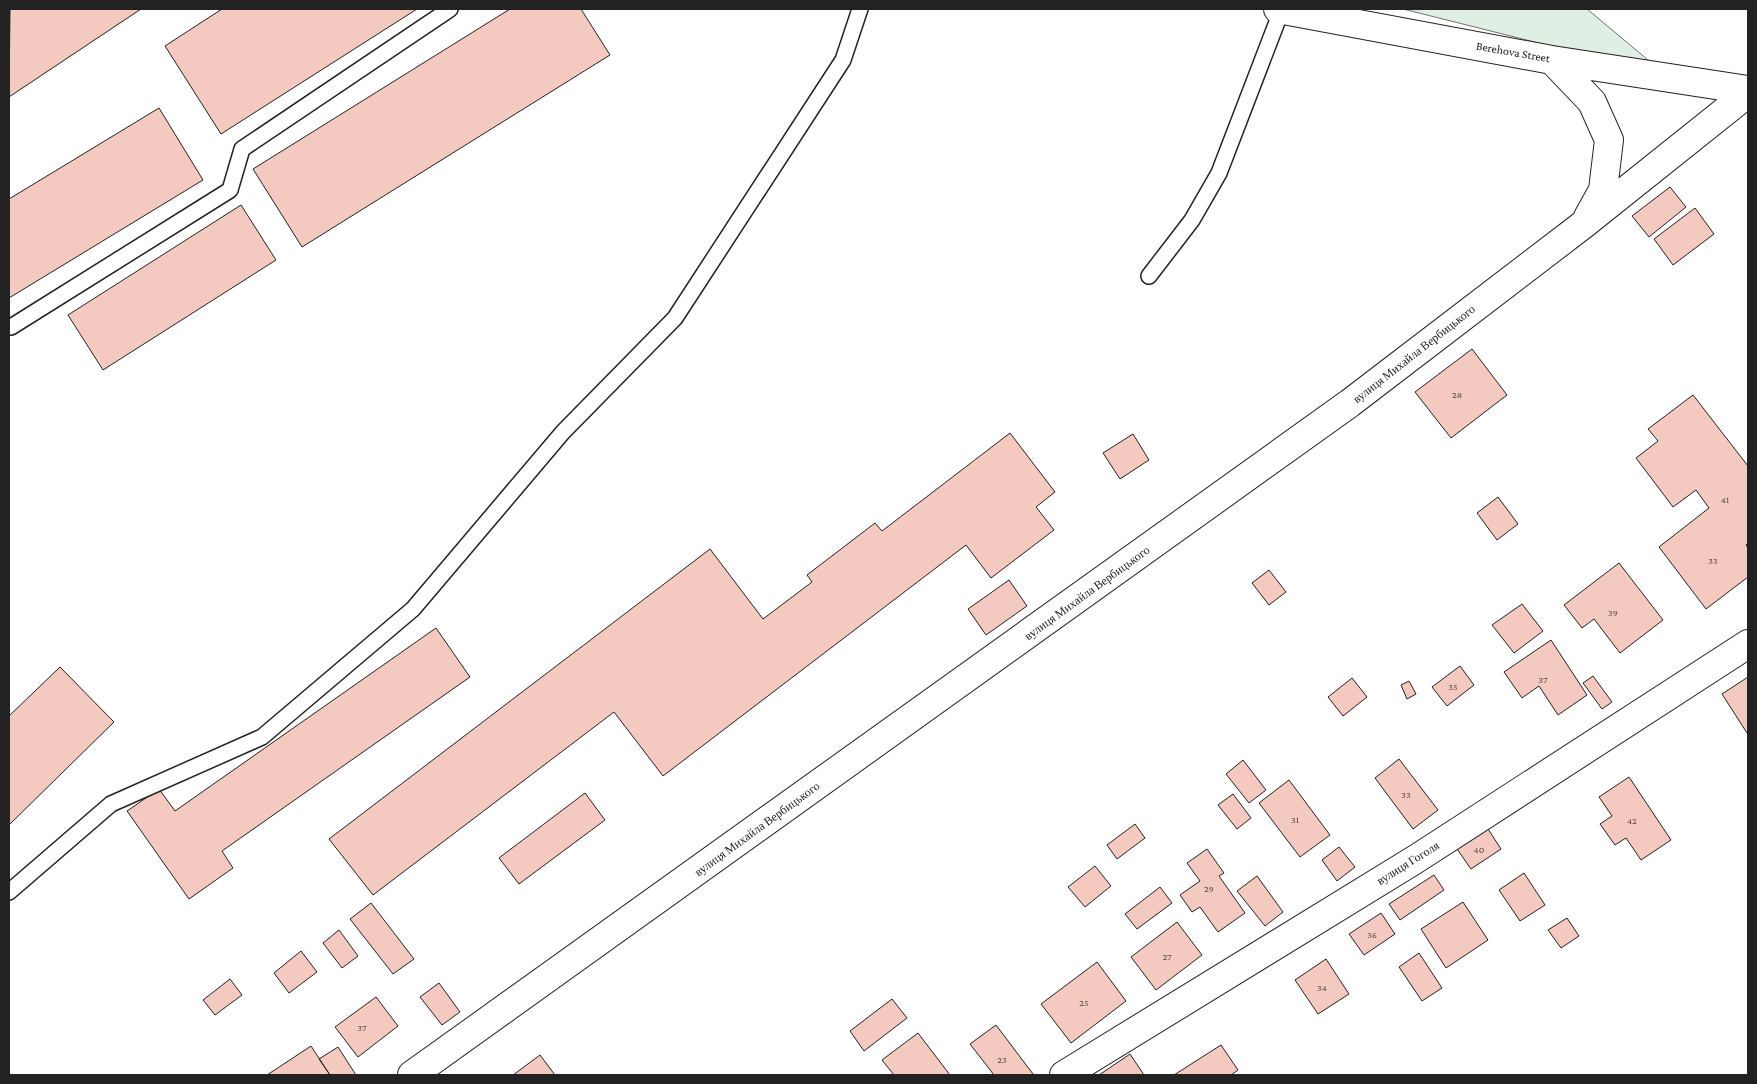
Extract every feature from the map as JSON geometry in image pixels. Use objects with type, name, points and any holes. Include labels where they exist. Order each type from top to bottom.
[{"type":"street","name":"Berehova Street","points":[[1280,9],[1552,60],[1748,92]]},
{"type":"street","points":[[1552,60],[1592,102],[1609,140],[1603,190],[1584,224]]},
{"type":"street","name":"вулиця Михайла Вербицького","points":[[412,1075],[1350,404],[1584,224],[1748,92]]},
{"type":"street","name":"вулиця Гоголя","points":[[1064,1075],[1416,858],[1748,644]]},
{"type":"lane","points":[[11,327],[230,190],[242,149],[450,9]]},
{"type":"lane","points":[[9,892],[111,804],[262,736],[413,609],[563,432],[676,318],[844,60],[860,9]]},
{"type":"lane","points":[[1149,276],[1192,220],[1219,174],[1280,9]]},
{"type":"green space","points":[[1403,9],[1587,9],[1666,75]]},
{"type":"building","points":[[10,9],[141,9],[9,97]]},
{"type":"building","points":[[222,9],[417,9],[221,134],[165,46]]},
{"type":"building","points":[[510,9],[581,9],[610,55],[302,247],[253,169]]},
{"type":"building","points":[[159,108],[203,180],[9,298],[9,199]]},
{"type":"building","points":[[1670,187],[1686,207],[1649,237],[1632,216]]},
{"type":"building","points":[[241,205],[276,260],[103,370],[68,315]]},
{"type":"building","points":[[1695,208],[1714,234],[1673,265],[1654,239]]},
{"type":"building","points":[[1472,349],[1507,395],[1451,438],[1415,392]]},
{"type":"building","points":[[1693,395],[1748,466],[1748,543],[1746,545],[1748,548],[1748,577],[1706,609],[1659,547],[1709,508],[1696,490],[1673,507],[1636,458],[1658,441],[1648,429]]},
{"type":"building","points":[[1010,433],[1055,492],[1036,507],[1054,530],[991,578],[966,545],[663,776],[614,712],[373,895],[329,839],[710,549],[763,619],[812,582],[807,575],[875,523],[882,531]]},
{"type":"building","points":[[1133,434],[1149,460],[1120,479],[1103,453]]},
{"type":"building","points":[[1498,497],[1518,524],[1497,540],[1477,513]]},
{"type":"building","points":[[1619,563],[1663,620],[1620,653],[1594,619],[1582,628],[1564,605]]},
{"type":"building","points":[[1269,570],[1286,592],[1269,605],[1252,583]]},
{"type":"building","points":[[1009,580],[1027,606],[986,635],[968,609]]},
{"type":"building","points":[[1522,604],[1543,631],[1514,653],[1492,625]]},
{"type":"building","points":[[436,628],[470,677],[222,851],[233,868],[189,899],[127,811],[159,789],[175,811]]},
{"type":"building","points":[[1551,640],[1587,695],[1558,715],[1539,686],[1522,698],[1504,672]]},
{"type":"building","points":[[1460,666],[1474,685],[1447,706],[1432,687]]},
{"type":"building","points":[[60,667],[114,722],[9,825],[9,716]]},
{"type":"building","points":[[1593,676],[1612,702],[1602,709],[1583,683]]},
{"type":"building","points":[[1748,677],[1748,732],[1747,733],[1722,694]]},
{"type":"building","points":[[1352,678],[1367,697],[1343,716],[1328,697]]},
{"type":"building","points":[[1409,681],[1416,694],[1407,699],[1401,685]]},
{"type":"building","points":[[1399,759],[1438,810],[1413,829],[1375,778]]},
{"type":"building","points":[[1243,760],[1266,790],[1249,803],[1226,774]]},
{"type":"building","points":[[1629,777],[1671,840],[1641,860],[1626,838],[1615,845],[1600,824],[1612,816],[1599,797]]},
{"type":"building","points":[[1289,780],[1330,835],[1300,857],[1259,803]]},
{"type":"building","points":[[585,793],[605,820],[519,884],[499,858]]},
{"type":"building","points":[[1233,794],[1251,818],[1237,829],[1218,805]]},
{"type":"building","points":[[1135,824],[1145,838],[1117,859],[1107,845]]},
{"type":"building","points":[[1488,829],[1501,849],[1471,869],[1457,849]]},
{"type":"building","points":[[1339,847],[1355,867],[1337,881],[1322,860]]},
{"type":"building","points":[[1207,849],[1224,873],[1219,876],[1245,913],[1218,932],[1200,907],[1192,912],[1180,895],[1200,881],[1187,863]]},
{"type":"building","points":[[1095,866],[1111,886],[1085,907],[1068,887]]},
{"type":"building","points":[[1524,873],[1545,905],[1520,921],[1499,890]]},
{"type":"building","points":[[1434,875],[1444,890],[1400,920],[1389,904]]},
{"type":"building","points":[[1257,876],[1283,912],[1265,926],[1237,891]]},
{"type":"building","points":[[1160,887],[1172,903],[1137,929],[1125,914]]},
{"type":"building","points":[[1463,902],[1488,940],[1446,968],[1421,929]]},
{"type":"building","points":[[371,903],[414,959],[393,974],[350,919]]},
{"type":"building","points":[[1381,913],[1395,934],[1364,955],[1349,934]]},
{"type":"building","points":[[1567,918],[1579,936],[1561,948],[1548,930]]},
{"type":"building","points":[[1177,922],[1202,955],[1156,990],[1131,957]]},
{"type":"building","points":[[339,930],[358,956],[342,968],[323,943]]},
{"type":"building","points":[[301,951],[317,972],[289,993],[274,973]]},
{"type":"building","points":[[1419,953],[1442,988],[1422,1001],[1399,967]]},
{"type":"building","points":[[1326,959],[1349,994],[1318,1014],[1295,980]]},
{"type":"building","points":[[1097,962],[1126,1001],[1071,1043],[1041,1004]]},
{"type":"building","points":[[230,979],[242,995],[215,1015],[203,1000]]},
{"type":"building","points":[[439,983],[460,1012],[442,1025],[420,997]]},
{"type":"building","points":[[376,997],[398,1026],[358,1057],[335,1027]]},
{"type":"building","points":[[892,999],[907,1018],[864,1051],[850,1031]]},
{"type":"building","points":[[996,1025],[1032,1075],[994,1075],[970,1044]]},
{"type":"building","points":[[918,1033],[950,1075],[894,1075],[882,1060]]},
{"type":"building","points":[[1221,1045],[1238,1070],[1231,1075],[1174,1075]]},
{"type":"building","points":[[311,1046],[330,1075],[267,1075]]},
{"type":"building","points":[[338,1047],[356,1075],[330,1075],[319,1059]]},
{"type":"building","points":[[1130,1054],[1144,1075],[1099,1075]]},
{"type":"building","points":[[540,1055],[555,1075],[513,1075]]}]
